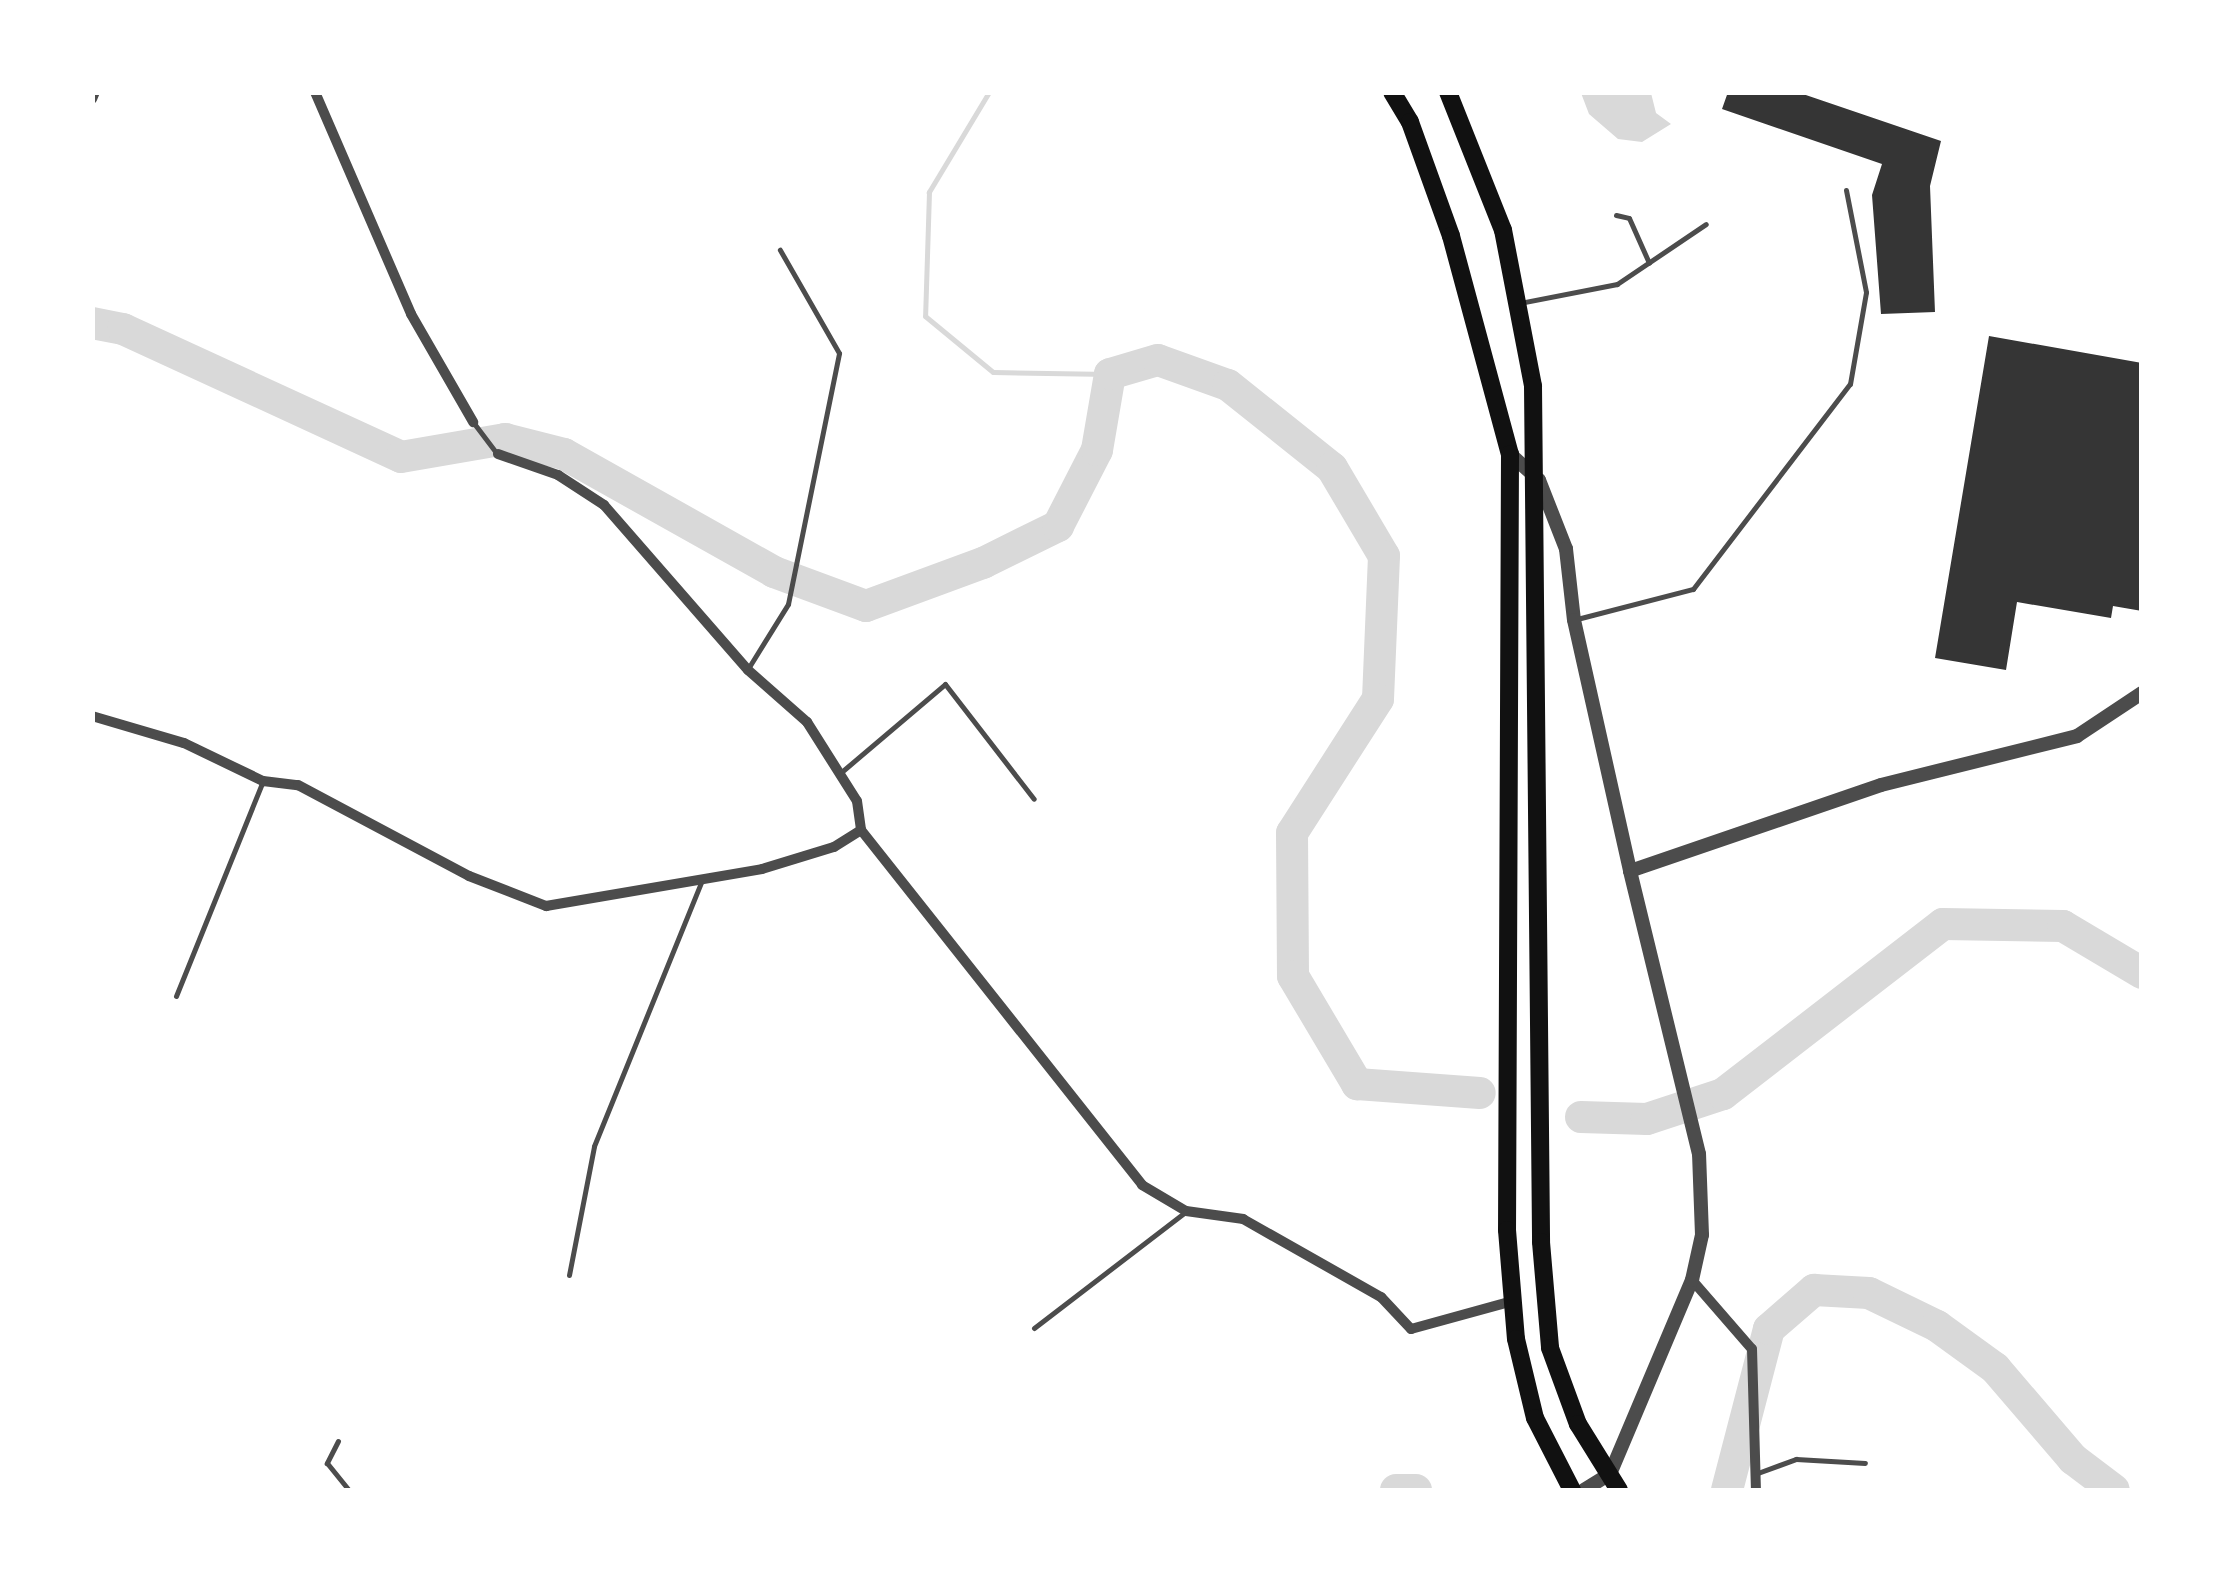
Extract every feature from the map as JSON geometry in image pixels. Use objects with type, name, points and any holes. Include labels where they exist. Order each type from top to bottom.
[{"type":"main road","points":[[1392,92],[1410,122],[1451,236],[1510,454],[1506,1062],[1514,1301],[1535,1418],[1572,1490]]},
{"type":"main road","points":[[1449,93],[1503,230],[1534,386],[1539,480],[1541,1242],[1550,1348],[1578,1424],[1614,1482]]},
{"type":"street","points":[[314,92],[412,314],[473,422]]},
{"type":"street","points":[[498,454],[558,475],[604,505],[748,670],[806,722],[837,776],[857,801],[861,830],[1142,1184],[1186,1211],[1243,1220],[1381,1298],[1411,1329],[1514,1301]]},
{"type":"street","points":[[1510,454],[1539,480],[1566,549],[1574,620],[1667,1038],[1698,1154],[1702,1235],[1692,1280],[1614,1482],[1584,1490]]},
{"type":"street","points":[[1630,871],[1882,785],[2077,736],[2142,692]]},
{"type":"street","points":[[92,716],[184,743],[264,780],[298,784],[469,876],[546,906],[762,869],[834,846],[861,830]]},
{"type":"street","points":[[1692,1280],[1752,1349],[1758,1424],[1752,1475],[1756,1490]]},
{"type":"lane","points":[[1574,620],[1693,589],[1850,384],[1866,292],[1846,190]]},
{"type":"lane","points":[[1616,215],[1629,218],[1649,263]]},
{"type":"lane","points":[[1518,303],[1617,284],[1706,224]]},
{"type":"lane","points":[[748,670],[788,604],[839,353],[780,250]]},
{"type":"lane","points":[[473,422],[498,454]]},
{"type":"lane","points":[[837,776],[945,684],[1034,800]]},
{"type":"lane","points":[[176,996],[264,780]]},
{"type":"lane","points":[[569,1275],[594,1146],[704,877]]},
{"type":"lane","points":[[1034,1328],[1186,1211]]},
{"type":"lane","points":[[338,1441],[328,1463],[349,1490]]},
{"type":"lane","points":[[1752,1475],[1796,1459],[1865,1462]]},
{"type":"shaded area","points":[[1581,93],[1651,93],[1656,113],[1671,124],[1642,142],[1618,139],[1589,114]]},
{"type":"building","points":[[1728,92],[1797,92],[1941,141],[1930,186],[1935,312],[1881,314],[1872,195],[1882,164],[1722,109]]},
{"type":"building","points":[[1989,336],[2142,363],[2142,611],[2113,606],[2111,618],[2017,602],[2006,670],[1935,658]]},
{"type":"waterway","points":[[989,92],[929,192],[925,316],[993,372],[1110,374]]},
{"type":"waterway","points":[[92,323],[123,329],[401,457],[505,439],[564,454],[774,572],[866,606],[983,563],[1058,526],[1097,450],[1110,374],[1158,360],[1228,385],[1332,468],[1384,556],[1378,699],[1292,833],[1293,976],[1357,1084],[1480,1093]]},
{"type":"waterway","points":[[1581,1117],[1647,1119],[1723,1094],[1943,924],[2063,926],[2142,973]]},
{"type":"waterway","points":[[1727,1490],[1769,1329],[1814,1290],[1869,1293],[1937,1326],[1995,1368],[2073,1459],[2114,1490]]},
{"type":"waterway","points":[[1396,1490],[1416,1490]]}]
